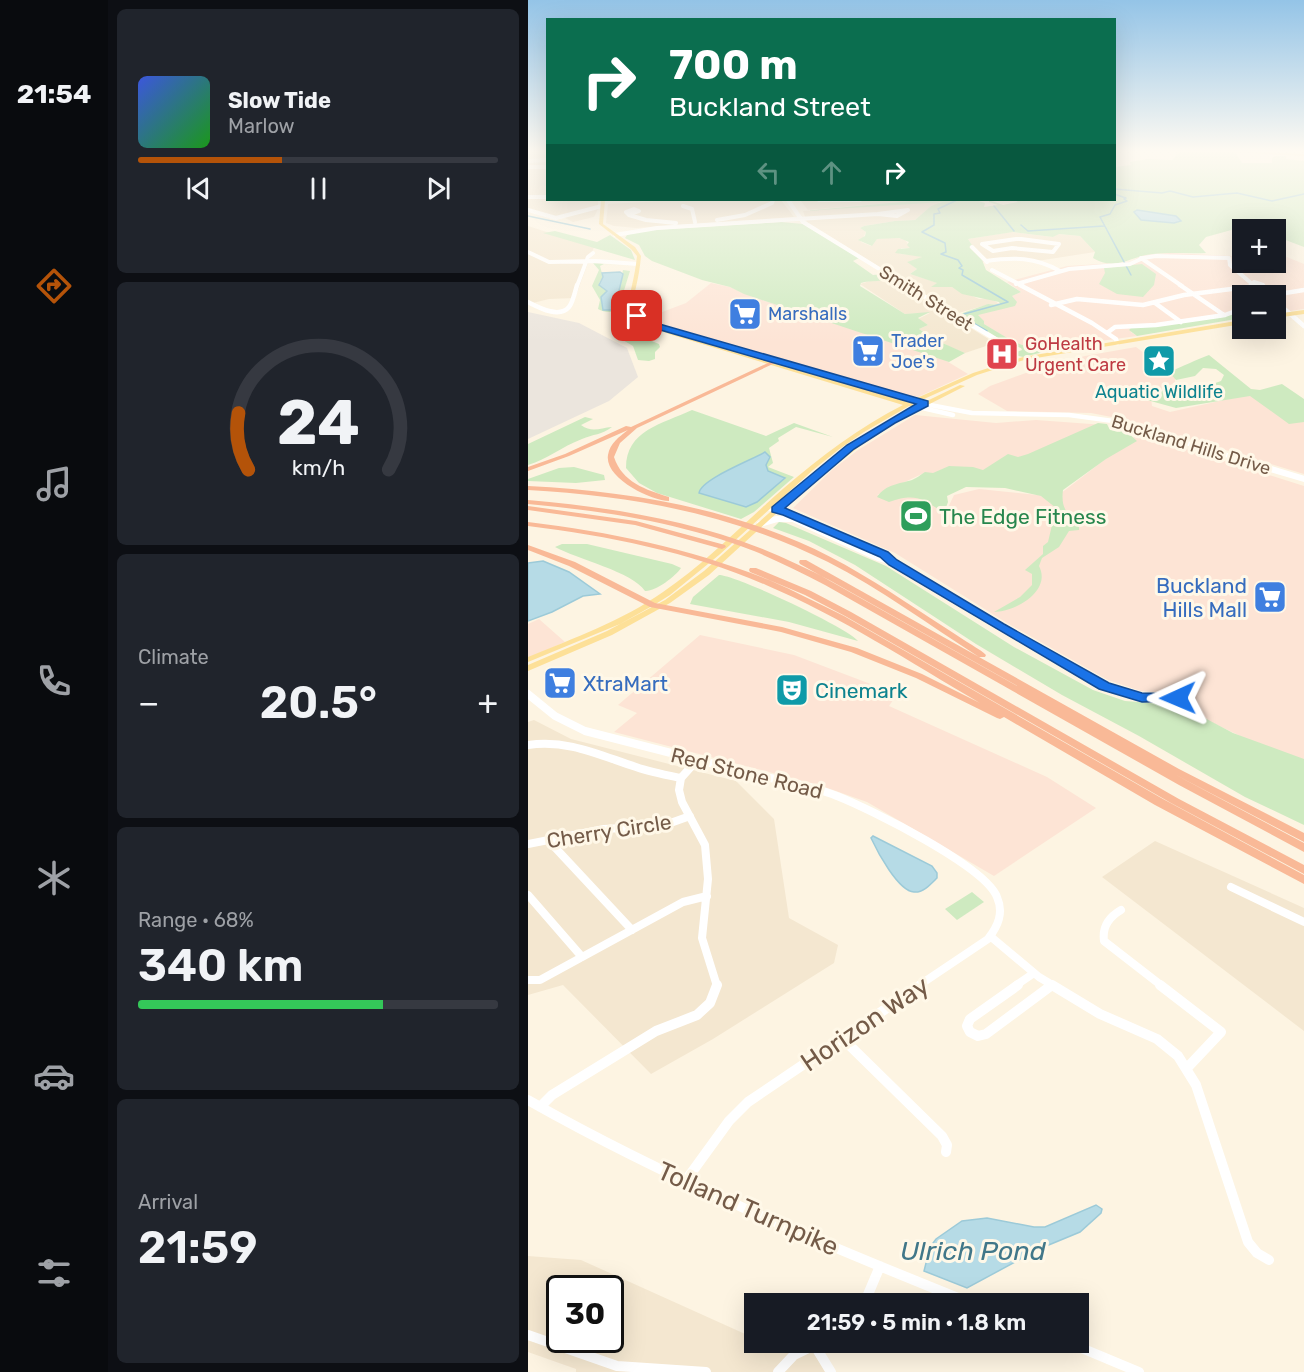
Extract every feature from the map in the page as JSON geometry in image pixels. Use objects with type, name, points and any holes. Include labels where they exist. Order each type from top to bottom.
[{"type":"highway","points":[[528,469],[567,455],[775,362]]},
{"type":"highway","points":[[656,416],[631,430],[617,442],[611,454],[614,468],[627,481],[647,492],[717,516],[763,527],[810,550],[858,576],[1031,684],[1052,701]]},
{"type":"highway","points":[[528,488],[618,496],[717,516]]},
{"type":"highway","points":[[528,499],[635,514],[726,535],[752,543],[822,572],[1193,780],[1304,838]]},
{"type":"highway","points":[[528,510],[633,526],[722,547]]},
{"type":"highway","points":[[528,519],[631,535],[729,564],[796,588],[848,614],[1175,801],[1304,870]]},
{"type":"highway","points":[[528,524],[613,536],[702,556]]},
{"type":"highway","points":[[752,543],[821,579],[1173,778],[1304,848]]},
{"type":"highway","points":[[528,548],[573,564],[650,604],[770,627],[854,650],[919,676],[1068,749]]},
{"type":"highway","points":[[729,564],[832,613],[1068,749],[1304,880]]},
{"type":"main road","points":[[601,215],[601,224],[636,251],[639,257],[630,305],[639,317],[653,325],[909,404],[925,404],[998,370]]},
{"type":"main road","points":[[1286,314],[1304,312]]},
{"type":"main road","points":[[528,668],[610,633],[660,607],[763,527],[776,510],[862,440],[917,404],[955,383],[1056,353],[1232,323]]},
{"type":"main road","points":[[775,362],[848,381],[917,404]]},
{"type":"main road","points":[[840,383],[848,381]]},
{"type":"main road","points":[[528,660],[603,628],[650,604],[722,547],[824,458],[853,437],[909,404]]},
{"type":"main road","points":[[853,437],[862,440]]},
{"type":"main road","points":[[722,547],[732,549]]},
{"type":"street","points":[[546,215],[556,218],[570,215]]},
{"type":"street","points":[[629,215],[656,221],[722,222],[801,220],[858,215]]},
{"type":"street","points":[[694,215],[696,222]]},
{"type":"street","points":[[615,235],[646,229],[722,222],[745,215]]},
{"type":"street","name":"Smith Street","points":[[798,215],[801,220],[1012,349]]},
{"type":"street","points":[[1016,239],[1059,244],[1053,252],[1045,253],[1012,248],[993,251],[988,248],[982,244],[1016,239]]},
{"type":"street","points":[[988,248],[974,249],[992,270],[1117,343]]},
{"type":"street","points":[[528,252],[549,262],[586,261],[638,264]]},
{"type":"street","points":[[528,302],[545,312],[561,313],[569,307],[586,261],[594,252]]},
{"type":"street","points":[[1041,259],[1045,253]]},
{"type":"street","points":[[1016,284],[1059,271],[1129,264],[1141,258],[1168,255],[1229,260],[1254,284]]},
{"type":"street","points":[[986,261],[1014,256],[1041,259],[1059,271]]},
{"type":"street","points":[[1141,258],[1224,315]]},
{"type":"street","points":[[1054,305],[1083,299],[1136,305],[1254,284],[1263,285]]},
{"type":"street","points":[[1286,293],[1304,290]]},
{"type":"street","points":[[1155,303],[1181,322]]},
{"type":"street","points":[[1054,305],[1107,333],[1116,339],[1117,343]]},
{"type":"street","points":[[1286,311],[1304,326]]},
{"type":"street","points":[[1107,333],[1115,327],[1181,322],[1232,312]]},
{"type":"street","name":"Buckland Hills Drive","points":[[917,404],[976,418],[1041,415]]},
{"type":"street","name":"Buckland Hills Drive","points":[[925,404],[966,412],[1080,416],[1123,423],[1304,479]]},
{"type":"street","points":[[767,507],[884,554],[893,562],[1000,627],[1112,689],[1148,698],[1190,696]]},
{"type":"street","points":[[776,510],[878,558],[893,562]]},
{"type":"street","points":[[763,527],[777,519],[793,519]]},
{"type":"street","points":[[848,544],[857,542]]},
{"type":"street","name":"Red Stone Road","points":[[528,694],[550,712],[585,731],[844,799],[887,818],[988,881],[999,898],[1000,917],[990,936]]},
{"type":"street","points":[[528,745],[557,742],[574,745],[638,768],[681,778]]},
{"type":"street","points":[[540,1107],[552,1095],[632,1045],[656,1031],[697,1015],[710,1004],[717,986],[702,938],[708,872],[705,845],[682,802],[679,790],[681,778],[697,760]]},
{"type":"street","name":"Cherry Circle","points":[[528,844],[604,829],[662,826],[690,816]]},
{"type":"street","points":[[548,840],[632,930]]},
{"type":"street","points":[[1232,886],[1304,922]]},
{"type":"street","points":[[528,895],[582,957]]},
{"type":"street","points":[[528,980],[540,980],[683,902],[707,896]]},
{"type":"street","points":[[1121,910],[1110,919],[1103,933],[1104,941],[1221,1031],[1219,1036],[1187,1068]]},
{"type":"street","points":[[990,936],[1052,985],[1100,1014],[1160,1041],[1174,1052],[1187,1068],[1197,1088],[1248,1242],[1257,1253],[1269,1260]]},
{"type":"street","name":"Horizon Way","points":[[684,1183],[742,1107],[990,936]]},
{"type":"street","points":[[1034,973],[970,1019],[967,1025],[970,1032],[978,1036],[986,1034],[1052,985]]},
{"type":"street","points":[[843,1039],[942,1136],[946,1144],[946,1152]]},
{"type":"street","name":"Tolland Turnpike","points":[[528,1100],[684,1183],[947,1293]]},
{"type":"street","points":[[869,1293],[880,1266]]},
{"type":"street","points":[[528,1335],[617,1366],[706,1372]]},
{"type":"street","points":[[1089,1351],[1139,1372]]},
{"type":"street","points":[[778,1372],[798,1353]]},
{"type":"street","points":[[822,1353],[831,1372]]},
{"type":"shaded area","points":[[540,215],[595,215],[573,222],[565,218],[549,218]]},
{"type":"shaded area","points":[[607,215],[792,215],[794,217],[636,228],[606,223]]},
{"type":"shaded area","points":[[804,215],[921,215],[915,220],[864,226],[860,228],[866,232],[860,239],[861,242],[871,246],[877,239],[895,237],[905,240],[911,248],[901,248],[899,254],[918,255],[922,258],[908,262],[917,269],[910,274],[938,283],[932,287],[952,287],[979,299],[990,298],[1001,305],[990,304],[955,314],[807,222]]},
{"type":"shaded area","points":[[528,226],[594,247],[575,298],[549,299],[533,303],[528,300]]},
{"type":"shaded area","points":[[1011,232],[1053,237],[1058,234],[1080,236],[1095,252],[1037,261],[1015,257],[982,262],[969,247],[972,245],[968,239]]},
{"type":"shaded area","points":[[1170,253],[1232,256],[1232,273],[1286,273],[1286,257],[1304,264],[1304,309],[1286,311],[1286,285],[1232,285],[1232,314],[1227,316],[1133,329],[1131,332],[1137,336],[1064,346],[1093,341],[1096,338],[1090,337],[1034,349],[1011,341],[984,324],[977,315],[1014,300],[1011,296],[1021,292],[1007,282],[1067,266],[1130,262],[1143,255]]},
{"type":"shaded area","points":[[891,279],[995,343],[965,353],[950,347],[919,329],[928,325],[918,319],[930,313],[905,314],[860,284],[873,280]]},
{"type":"shaded area","points":[[711,283],[730,287],[753,297],[940,357],[968,374],[918,397],[909,396],[658,323],[649,317],[686,303]]},
{"type":"shaded area","points":[[528,312],[579,323],[627,348],[638,377],[609,401],[528,439]]},
{"type":"shaded area","points":[[1136,347],[1175,376],[1175,382],[1151,398],[1152,406],[1170,412],[1251,394],[1304,422],[1304,474],[1127,420],[1091,413],[1007,411],[978,394],[990,386],[1037,369],[1085,356]]},
{"type":"shaded area","points":[[915,415],[996,423],[1036,420],[1105,425],[983,474],[924,473],[877,495],[921,495],[945,514],[954,495],[979,489],[1047,496],[1060,494],[1138,434],[1304,486],[1304,760],[1251,741],[1198,716],[1169,693],[1141,691],[1108,680],[1007,623],[895,553],[793,508],[832,470],[858,450]]},
{"type":"shaded area","points":[[539,619],[565,642],[528,658],[528,624]]},
{"type":"shaded area","points":[[700,635],[794,655],[897,694],[889,706],[1047,777],[1096,808],[994,876],[867,802],[819,785],[614,732],[637,713],[618,705]]},
{"type":"shaded area","points":[[534,720],[571,739],[736,781],[774,819],[789,918],[838,945],[834,963],[713,1039],[651,1074],[563,985],[528,995],[528,722]]},
{"type":"shaded area","points":[[1155,841],[1304,908],[1304,1031],[1102,877]]},
{"type":"shaded area","points":[[528,1256],[581,1260],[614,1275],[546,1275],[546,1353],[624,1353],[624,1279],[744,1333],[744,1353],[814,1353],[825,1372],[576,1372],[576,1369],[528,1352]]},
{"type":"green space","points":[[921,215],[1304,215],[1304,247],[1286,240],[1286,219],[1232,219],[1232,230],[1206,237],[1199,245],[1206,253],[1153,254],[1110,264],[1093,258],[1095,252],[1080,236],[1059,234],[1053,237],[1013,232],[968,239],[972,245],[969,247],[982,260],[986,270],[1021,292],[1012,296],[1017,302],[1015,306],[978,315],[984,324],[1014,342],[1034,349],[1090,337],[1097,339],[1023,357],[1011,354],[1022,350],[1021,348],[1006,343],[960,314],[988,304],[1001,305],[999,302],[962,294],[952,287],[931,287],[937,283],[910,274],[917,269],[907,262],[922,257],[895,253],[898,249],[910,248],[907,245],[909,242],[899,238],[877,239],[872,246],[858,240],[865,236],[866,232],[860,228],[895,221],[915,220]]},
{"type":"green space","points":[[781,222],[803,224],[859,258],[853,261],[873,275],[883,274],[892,278],[861,283],[860,286],[905,314],[930,312],[918,318],[928,325],[919,329],[938,341],[965,353],[949,362],[744,294],[730,287],[702,280],[652,261],[645,256],[639,245],[625,238],[638,231]]},
{"type":"green space","points":[[555,231],[597,242],[610,235],[631,250],[635,260],[543,233]]},
{"type":"green space","points":[[593,263],[630,266],[604,264],[600,266],[603,277],[599,283],[607,291],[601,297],[603,310],[612,310],[615,307],[623,270],[630,271],[621,300],[622,308],[610,312],[598,309],[600,300],[592,286],[599,270]]},
{"type":"green space","points":[[1142,264],[1156,274],[1154,285],[1143,297],[1117,294],[1099,284],[1105,273],[1104,268]]},
{"type":"green space","points":[[1232,314],[1232,320],[1137,336],[1129,330],[1132,327]]},
{"type":"green space","points":[[622,332],[659,344],[660,347],[655,352],[655,359],[638,360],[633,346],[616,336]]},
{"type":"green space","points":[[1209,355],[1251,389],[1260,390],[1282,384],[1304,399],[1304,422],[1289,424],[1250,396],[1176,408],[1147,400],[1161,391],[1221,381],[1224,375],[1216,369],[1203,368],[1195,376],[1176,380],[1169,372]]},
{"type":"green space","points":[[692,410],[766,436],[794,423],[833,437],[796,427],[778,438],[779,441],[769,448],[773,463],[768,467],[794,477],[754,512],[741,519],[657,493],[639,483],[626,468],[632,445],[639,437],[658,424]]},
{"type":"green space","points":[[585,417],[593,419],[581,425],[589,429],[612,427],[605,432],[574,442],[528,465],[528,444]]},
{"type":"green space","points":[[1098,423],[1107,424],[1110,430],[1127,432],[1137,441],[1106,459],[1063,490],[1065,509],[1070,516],[1079,521],[1079,530],[1069,531],[1059,547],[1042,558],[1039,566],[1042,575],[1036,592],[1012,608],[994,612],[1020,597],[1032,585],[1032,574],[1025,570],[1043,554],[1043,546],[1048,542],[1056,508],[1041,496],[1005,488],[966,487],[947,496],[948,502],[944,513],[918,498],[889,502],[877,497],[889,487],[912,480],[925,472],[933,473],[949,466],[973,467],[983,470],[1008,454],[1018,457],[1028,454]]},
{"type":"green space","points":[[574,467],[604,475],[605,480],[576,483],[528,481],[528,479],[559,468]]},
{"type":"green space","points":[[779,522],[886,566],[1014,647],[1093,690],[1125,701],[1184,707],[1233,733],[1304,759],[1304,825],[1245,797],[1062,695],[976,644],[855,565],[809,541],[773,528]]},
{"type":"green space","points":[[562,544],[587,544],[681,568],[665,583],[645,591],[639,584],[617,572],[555,547]]},
{"type":"green space","points":[[719,575],[746,583],[791,603],[850,634],[858,641],[789,622],[690,604],[693,597]]},
{"type":"green space","points":[[972,892],[984,902],[957,920],[945,909]]},
{"type":"water","points":[[1137,215],[1170,215],[1176,216],[1181,221],[1174,223],[1141,220]]},
{"type":"water","points":[[620,272],[623,274],[615,307],[612,310],[603,310],[601,297],[607,291],[599,285],[603,277],[602,273]]},
{"type":"water","points":[[765,452],[770,457],[766,465],[768,471],[785,478],[757,502],[746,507],[699,493],[708,482],[717,476]]},
{"type":"water","points":[[543,561],[569,572],[600,594],[583,596],[528,621],[528,563]]},
{"type":"water","points":[[873,836],[932,866],[937,873],[937,878],[921,891],[908,890],[889,870],[871,838]]},
{"type":"water","name":"Ulrich Pond","points":[[1096,1205],[1102,1209],[1101,1213],[1080,1232],[1039,1249],[967,1288],[924,1271],[930,1247],[936,1239],[962,1221],[987,1218],[1045,1227]]},
{"type":"waterway","points":[[934,215],[934,225],[922,232],[945,243],[946,252],[941,254],[958,260],[962,266],[959,268],[963,270],[962,275],[1008,302],[964,314],[963,317],[987,331]]},
{"type":"waterway","points":[[1001,215],[1014,231]]},
{"type":"waterway","points":[[1107,215],[1100,217],[1131,275]]},
{"type":"waterway","points":[[528,216],[590,229]]},
{"type":"waterway","points":[[1021,225],[1028,231],[1104,226]]},
{"type":"place","name":"Marshalls","points":[[745,314]]},
{"type":"place","name":"Trader Joe's","points":[[868,351]]},
{"type":"place","name":"GoHealth Urgent Care","points":[[1002,354]]},
{"type":"place","name":"Aquatic Wildlife","points":[[1159,361]]},
{"type":"place","name":"The Edge Fitness","points":[[916,516]]},
{"type":"place","name":"Buckland Hills Mall","points":[[1270,597]]},
{"type":"place","name":"XtraMart","points":[[560,683]]},
{"type":"place","name":"Cinemark","points":[[792,690]]},
{"type":"route","points":[[637,316],[653,325],[925,404],[891,421],[851,447],[776,510],[787,512],[884,554],[893,562],[1000,627],[1104,686],[1142,697],[1178,698]]}]
